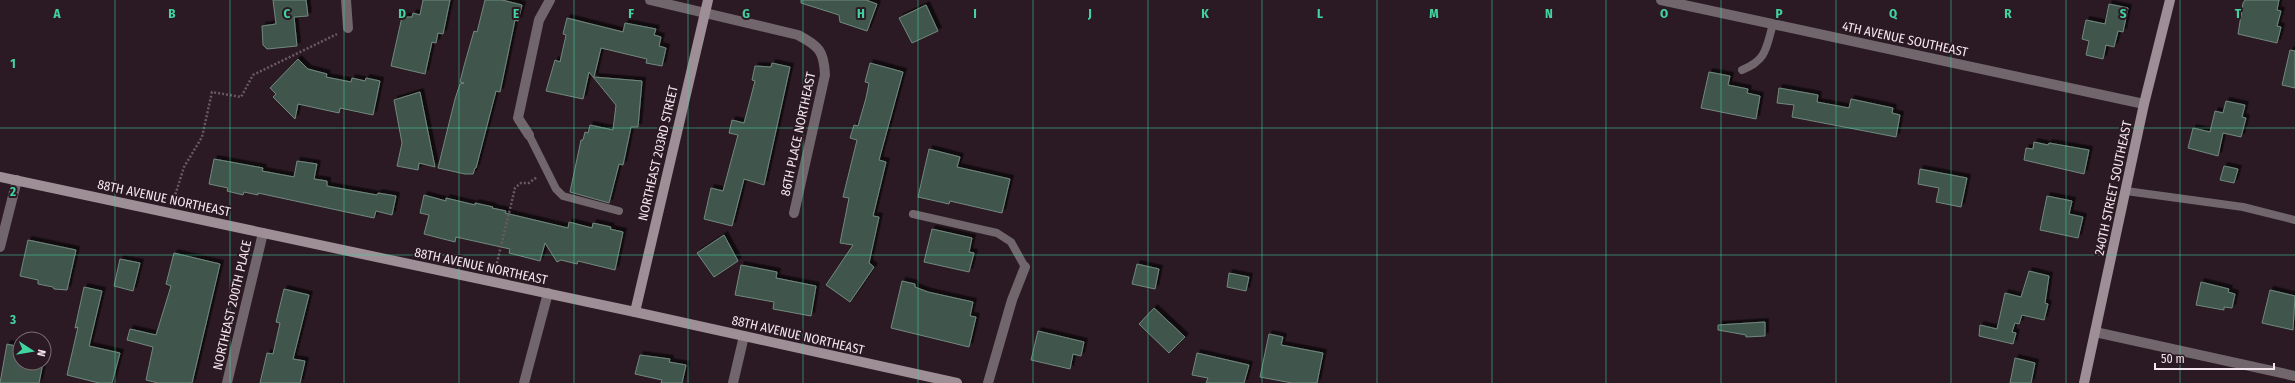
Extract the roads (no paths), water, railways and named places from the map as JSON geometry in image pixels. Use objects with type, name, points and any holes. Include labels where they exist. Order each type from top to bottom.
[{"type":"street","points":[[346,0],[348,28]]},
{"type":"street","points":[[529,135],[518,118],[539,20],[550,0]]},
{"type":"street","name":"86TH PLACE NORTHEAST","points":[[650,0],[706,12],[798,35],[815,44],[825,59],[825,75],[794,213]]},
{"type":"street","name":"NORTHEAST 203RD STREET","points":[[635,312],[708,0]]},
{"type":"street","name":"4TH AVENUE SOUTHEAST","points":[[1661,0],[2144,104]]},
{"type":"street","name":"240TH STREET SOUTHEAST","points":[[2084,383],[2144,104],[2170,0]]},
{"type":"street","name":"88TH AVENUE NORTHEAST","points":[[0,177],[548,293],[957,383]]},
{"type":"street","points":[[0,247],[17,180]]},
{"type":"street","name":"NORTHEAST 200TH PLACE","points":[[227,383],[263,233]]},
{"type":"street","points":[[988,383],[1012,300],[1025,267]]},
{"type":"street","points":[[524,383],[548,293]]},
{"type":"street","points":[[2095,332],[2295,376]]},
{"type":"street","points":[[733,383],[744,336]]},
{"type":"lane","points":[[1742,70],[1756,64],[1762,56],[1772,24]]},
{"type":"lane","points":[[529,135],[556,189],[563,196],[619,211]]},
{"type":"lane","points":[[2126,191],[2243,207],[2295,220]]},
{"type":"lane","points":[[913,214],[997,233],[1011,242],[1025,267]]}]
